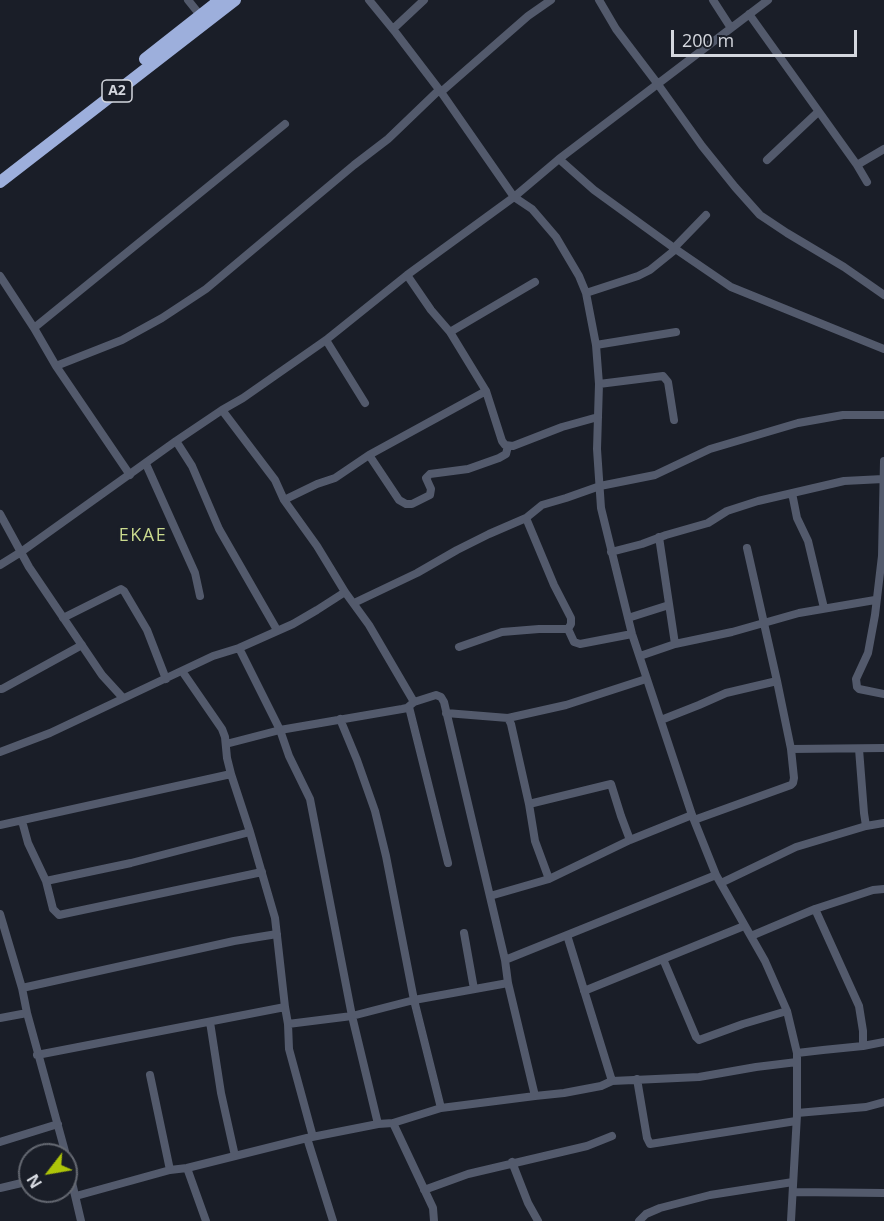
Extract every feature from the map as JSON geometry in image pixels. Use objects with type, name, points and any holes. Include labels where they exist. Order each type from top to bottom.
[{"type":"highway","name":"A2","points":[[0,174],[220,0]]},
{"type":"highway","name":"A2","points":[[0,182],[235,0]]},
{"type":"street","points":[[188,0],[200,15]]},
{"type":"street","points":[[369,0],[440,91],[514,197],[532,209],[556,237],[579,276],[586,293],[596,345],[599,384],[597,449],[601,508],[632,634],[693,818],[719,879],[765,961],[788,1011],[797,1058],[791,1221]]},
{"type":"street","points":[[393,29],[424,0]]},
{"type":"street","points":[[56,366],[122,340],[207,289],[388,139],[528,16],[550,0]]},
{"type":"street","points":[[599,0],[616,29],[702,146],[760,215],[844,267],[884,295]]},
{"type":"street","points":[[712,0],[731,27]]},
{"type":"street","points":[[0,565],[176,441],[326,340],[407,275],[514,197],[559,159],[768,0]]},
{"type":"street","points":[[749,14],[867,182]]},
{"type":"street","points":[[767,160],[818,112]]},
{"type":"street","points":[[34,328],[285,124]]},
{"type":"street","points":[[856,165],[884,149]]},
{"type":"street","points":[[559,159],[594,190],[731,287],[884,349]]},
{"type":"street","points":[[586,293],[651,270],[675,249],[706,215]]},
{"type":"street","points":[[407,275],[431,310],[450,332],[486,392],[502,441],[508,446],[598,417]]},
{"type":"street","points":[[0,276],[56,366],[129,475]]},
{"type":"street","points":[[450,332],[535,282]]},
{"type":"street","points":[[596,345],[676,332]]},
{"type":"street","points":[[326,340],[365,403]]},
{"type":"street","points":[[599,384],[663,376],[668,382],[674,420]]},
{"type":"street","points":[[284,500],[335,478],[369,454],[486,392]]},
{"type":"street","points":[[222,410],[275,480],[284,500],[369,625],[411,704],[448,863]]},
{"type":"street","points":[[354,603],[417,573],[489,534],[526,518],[542,505],[600,486],[655,475],[710,448],[798,423],[843,416],[884,415]]},
{"type":"street","points":[[176,441],[192,466],[219,529],[277,630]]},
{"type":"street","points":[[369,454],[399,500],[412,504],[430,495],[431,489],[426,478],[430,474],[468,469],[499,458],[506,454],[508,446]]},
{"type":"street","points":[[884,461],[882,555],[868,653],[856,679],[859,689],[884,694]]},
{"type":"street","points":[[146,464],[195,573],[200,596]]},
{"type":"street","points":[[611,552],[708,523],[734,508],[844,481],[883,479]]},
{"type":"street","points":[[792,494],[797,518],[806,535],[824,608]]},
{"type":"street","points":[[0,514],[29,567],[63,618],[102,675],[123,698]]},
{"type":"street","points":[[526,518],[554,585],[571,618],[572,624],[568,629]]},
{"type":"street","points":[[659,537],[675,644]]},
{"type":"street","points":[[490,896],[549,879],[630,840],[793,783],[791,749],[747,548]]},
{"type":"street","points":[[63,618],[121,589],[147,630],[166,679]]},
{"type":"street","points":[[0,752],[50,733],[213,656],[239,648],[293,624],[345,592]]},
{"type":"street","points":[[640,656],[675,644],[800,613],[875,600]]},
{"type":"street","points":[[628,618],[669,605]]},
{"type":"street","points":[[568,629],[574,642],[580,644],[632,634]]},
{"type":"street","points":[[459,647],[502,632],[568,629]]},
{"type":"street","points":[[0,689],[82,645]]},
{"type":"street","points":[[239,648],[280,730],[289,756],[310,799],[352,1016],[378,1124]]},
{"type":"street","points":[[182,671],[222,729],[231,774],[275,918],[289,1049],[333,1221]]},
{"type":"street","points":[[446,713],[508,718],[566,705],[646,679]]},
{"type":"street","points":[[661,720],[726,693],[777,681]]},
{"type":"street","points":[[226,744],[280,730],[402,709],[436,695],[441,697],[536,1096]]},
{"type":"street","points":[[508,718],[529,804],[535,840],[549,879]]},
{"type":"street","points":[[340,720],[364,777],[375,811],[414,1000],[441,1108]]},
{"type":"street","points":[[791,749],[884,748]]},
{"type":"street","points":[[859,749],[866,826]]},
{"type":"street","points":[[0,825],[231,774]]},
{"type":"street","points":[[529,804],[611,784],[630,840]]},
{"type":"street","points":[[22,821],[31,849],[46,882],[53,909],[59,915],[262,872]]},
{"type":"street","points":[[505,960],[719,879],[796,847],[866,826],[884,823]]},
{"type":"street","points":[[46,882],[250,832]]},
{"type":"street","points":[[751,936],[815,909],[873,890],[883,892]]},
{"type":"street","points":[[815,909],[859,1006],[863,1046]]},
{"type":"street","points":[[0,914],[62,1143]]},
{"type":"street","points":[[584,992],[744,926]]},
{"type":"street","points":[[464,933],[474,989]]},
{"type":"street","points":[[22,988],[234,941],[277,934]]},
{"type":"street","points":[[567,935],[612,1081]]},
{"type":"street","points":[[663,959],[699,1040],[788,1011]]},
{"type":"street","points":[[288,1024],[352,1016],[414,1000],[508,983]]},
{"type":"street","points":[[38,1055],[285,1007]]},
{"type":"street","points":[[0,1018],[27,1013]]},
{"type":"street","points":[[210,1022],[221,1093],[235,1156]]},
{"type":"street","points":[[78,1195],[170,1170],[187,1168],[310,1138],[393,1123],[441,1108],[564,1093],[601,1086],[612,1081],[699,1077],[756,1067],[823,1050],[884,1042]]},
{"type":"street","points":[[150,1075],[170,1170]]},
{"type":"street","points":[[637,1079],[650,1144],[796,1117],[867,1107],[884,1102]]},
{"type":"street","points":[[393,1123],[433,1208],[435,1221]]},
{"type":"street","points":[[0,1142],[57,1124]]},
{"type":"street","points":[[424,1190],[468,1174],[587,1146],[612,1136]]},
{"type":"street","points":[[512,1162],[528,1203],[538,1221]]},
{"type":"street","points":[[187,1168],[206,1221]]},
{"type":"street","points":[[639,1221],[646,1214],[660,1208],[700,1198],[793,1182]]},
{"type":"street","points":[[0,1188],[18,1184]]},
{"type":"street","points":[[793,1192],[884,1192]]},
{"type":"street","points":[[77,1203],[81,1221]]},
{"type":"district","name":"EKAE","points":[[143,536]]}]
